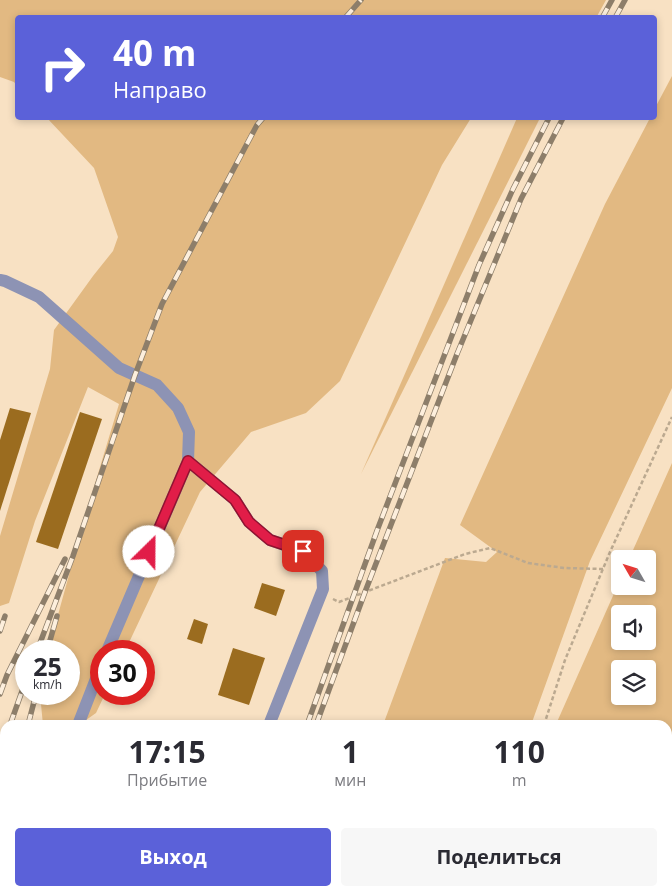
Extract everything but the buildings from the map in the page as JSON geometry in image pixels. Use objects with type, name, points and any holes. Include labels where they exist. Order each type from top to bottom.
[{"type":"street","points":[[0,280],[39,297],[119,368],[157,385],[178,408],[189,432],[188,461],[112,640]]},
{"type":"street","points":[[188,461],[235,500],[249,522],[270,540],[303,551],[322,571],[323,589],[271,720]]},
{"type":"street","points":[[80,720],[90,694]]},
{"type":"path","points":[[546,720],[565,660],[603,569],[672,417]]},
{"type":"path","points":[[323,589],[330,597],[339,602],[465,554],[490,548],[528,563],[564,568],[603,569]]},
{"type":"shaded area","points":[[0,0],[606,0],[598,15],[15,15],[15,83],[0,77]]},
{"type":"shaded area","points":[[672,76],[672,388],[590,561],[533,720],[385,720],[445,558],[486,562],[497,552],[460,525],[605,204],[649,120],[657,120],[657,104]]},
{"type":"shaded area","points":[[49,120],[470,120],[442,165],[340,381],[306,413],[251,432],[200,492],[130,640],[90,640],[90,705],[100,705],[96,713],[86,720],[43,720],[41,705],[80,705],[80,640],[51,640],[119,404],[88,387],[35,521],[9,603],[0,606],[0,536],[50,369],[54,330],[113,251],[118,237],[94,168]]},
{"type":"shaded area","points":[[516,120],[539,120],[361,474]]},
{"type":"shaded area","points":[[672,463],[672,720],[558,720],[613,595],[656,595],[656,550],[633,550]]},
{"type":"railway","points":[[348,15],[361,0]]},
{"type":"railway","points":[[604,15],[612,0]]},
{"type":"railway","points":[[617,15],[625,0]]},
{"type":"railway","points":[[41,640],[73,556],[135,375],[162,304],[261,120]]},
{"type":"railway","points":[[309,720],[378,528],[479,265],[513,189],[548,120]]},
{"type":"railway","points":[[318,720],[457,354],[521,199],[562,120]]},
{"type":"railway","points":[[0,694],[7,675],[65,559]]},
{"type":"railway","points":[[0,631],[5,616]]},
{"type":"railway","points":[[50,640],[57,616]]},
{"type":"railway","points":[[12,720],[17,705]]},
{"type":"railway","points":[[29,720],[33,705]]},
{"type":"route","points":[[149,552],[188,461],[235,500],[249,522],[270,540],[303,551]]}]
